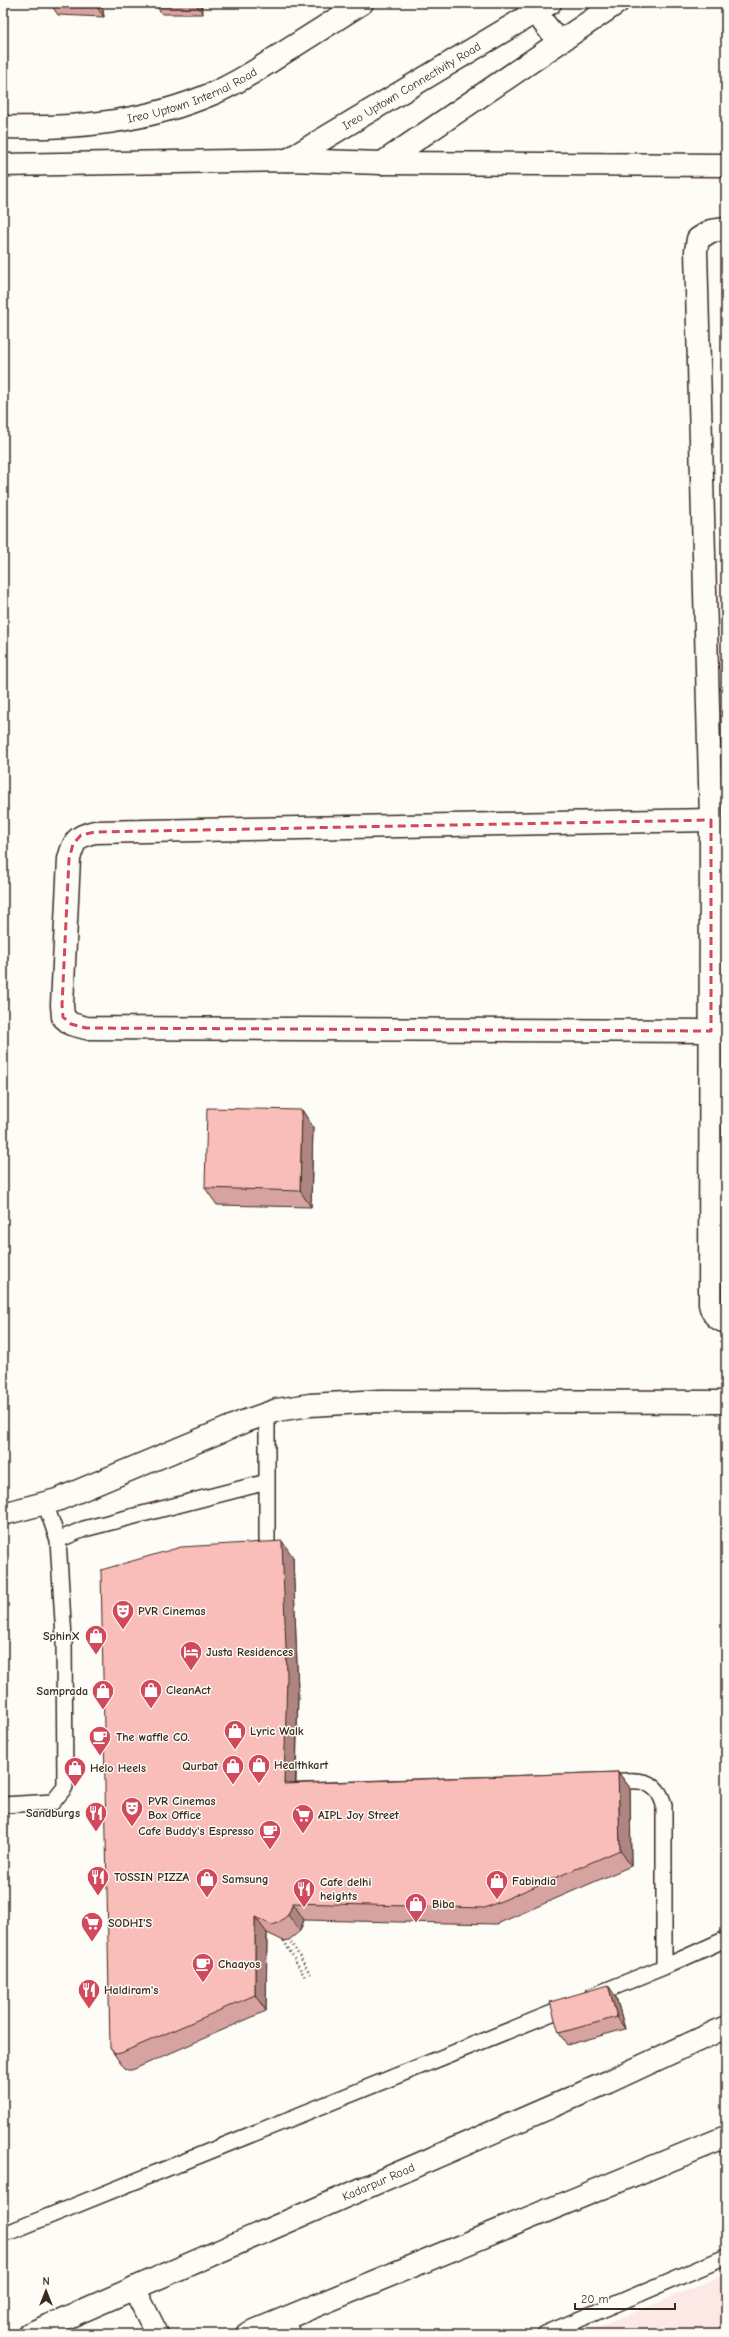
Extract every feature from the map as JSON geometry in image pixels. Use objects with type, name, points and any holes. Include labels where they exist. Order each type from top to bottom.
[{"type":"street","name":"Ireo Uptown Internal Road","points":[[3,127],[45,128],[107,123],[162,112],[215,93],[248,76],[339,9],[362,3]]},
{"type":"street","name":"Ireo Uptown Connectivity Road","points":[[288,160],[538,6],[559,42]]},
{"type":"street","points":[[382,163],[559,42],[606,6]]},
{"type":"street","points":[[3,165],[288,160],[382,163],[726,165]]},
{"type":"street","points":[[726,229],[711,231],[698,239],[696,251],[711,820],[710,1304],[712,1313],[720,1320],[726,1322]]},
{"type":"street","points":[[711,820],[103,831],[82,835],[73,844],[69,859],[62,1005],[63,1017],[71,1024],[86,1028],[711,1031]]},
{"type":"street","points":[[3,1514],[45,1503],[267,1414],[310,1405],[380,1401],[726,1402]]},
{"type":"street","name":"Kadarpur Road","points":[[29,2334],[608,2082],[726,2027]]},
{"type":"street","points":[[247,2334],[289,2326],[726,2137]]},
{"type":"street","points":[[134,2288],[156,2334]]},
{"type":"lane","points":[[267,1414],[267,1576]]},
{"type":"lane","points":[[58,1540],[84,1529],[267,1482]]},
{"type":"lane","points":[[3,1805],[53,1802],[65,1787],[64,1638],[58,1540],[45,1503]]},
{"type":"lane","points":[[591,1782],[638,1781],[652,1784],[661,1793],[664,1805],[664,1967]]},
{"type":"lane","points":[[3,2233],[35,2222],[664,1967],[726,1939]]},
{"type":"lane","points":[[545,2334],[726,2257]]},
{"type":"path","points":[[289,1940],[311,1976]]},
{"type":"path","points":[[284,1941],[306,1979]]},
{"type":"highlighted area","points":[[711,820],[711,1031],[86,1028],[71,1024],[63,1017],[62,1005],[69,859],[73,844],[81,835],[95,832]]},
{"type":"shaded area","points":[[726,2274],[726,2334],[583,2334]]},
{"type":"building","points":[[207,1108],[302,1110],[300,1191],[205,1188]]},
{"type":"building","points":[[282,1541],[287,1676],[284,1784],[618,1772],[620,1850],[485,1908],[293,1903],[288,1915],[278,1923],[272,1925],[255,1917],[255,1995],[121,2053],[115,2054],[110,2048],[101,1570],[181,1547]]},
{"type":"building","points":[[608,1985],[617,2017],[559,2033],[550,2002]]},
{"type":"place","name":"PVR Cinemas","points":[[123,1630]]},
{"type":"place","name":"SphinX","points":[[96,1656]]},
{"type":"place","name":"Justa Residences","points":[[191,1672]]},
{"type":"place","name":"Samprada","points":[[103,1710]]},
{"type":"place","name":"CleanAct","points":[[151,1710]]},
{"type":"place","name":"Lyric Walk","points":[[235,1750]]},
{"type":"place","name":"The waffle CO.","points":[[100,1756]]},
{"type":"place","name":"Healthkart","points":[[259,1784]]},
{"type":"place","name":"Qurbat","points":[[233,1786]]},
{"type":"place","name":"Helo Heels","points":[[75,1788]]},
{"type":"place","name":"PVR Cinemas Box Office","points":[[132,1828]]},
{"type":"place","name":"Sandburgs","points":[[96,1832]]},
{"type":"place","name":"AIPL Joy Street","points":[[303,1834]]},
{"type":"place","name":"Cafe Buddy's Espresso","points":[[270,1850]]},
{"type":"place","name":"TOSSIN PIZZA","points":[[98,1896]]},
{"type":"place","name":"Samsung","points":[[207,1898]]},
{"type":"place","name":"Fabindia","points":[[497,1900]]},
{"type":"place","name":"Cafe delhi heights","points":[[304,1908]]},
{"type":"place","name":"Biba","points":[[416,1924]]},
{"type":"place","name":"SODHI'S","points":[[92,1942]]},
{"type":"place","name":"Chaayos","points":[[203,1984]]},
{"type":"place","name":"Haldiram's","points":[[89,2010]]}]
